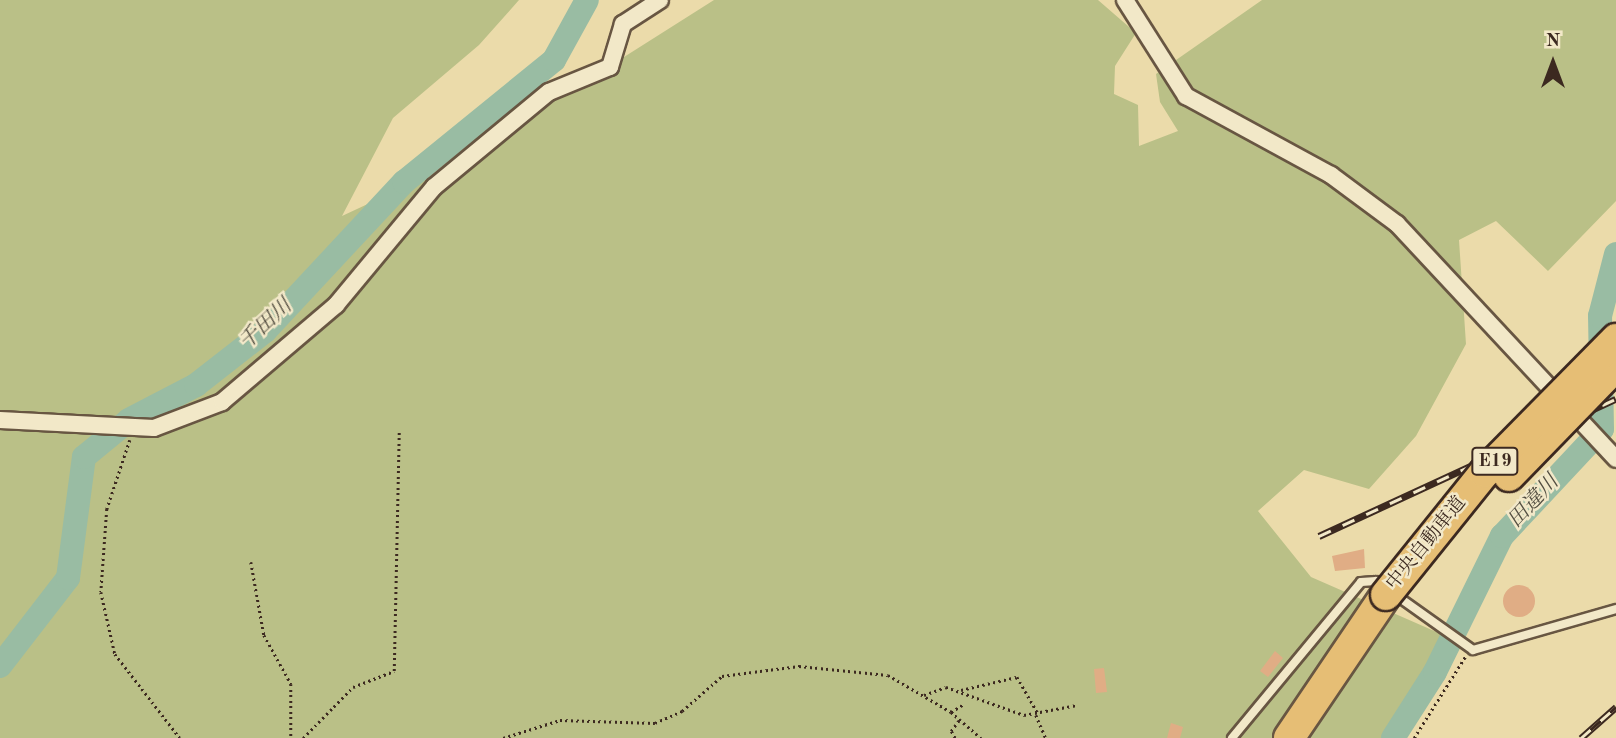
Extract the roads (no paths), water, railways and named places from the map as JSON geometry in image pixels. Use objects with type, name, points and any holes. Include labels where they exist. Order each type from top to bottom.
[{"type":"highway","name":"中央自動車道","points":[[1289,738],[1393,603],[1493,463],[1616,339]]},
{"type":"highway","name":"中央自動車道","points":[[1314,738],[1393,603],[1543,439],[1616,366]]},
{"type":"highway","points":[[1543,439],[1560,439],[1616,384]]},
{"type":"street","points":[[0,421],[134,427],[188,420],[248,384],[378,261],[434,187],[549,92],[610,67],[623,24],[660,0]]},
{"type":"street","points":[[1125,0],[1186,96],[1331,175],[1397,223],[1611,453]]},
{"type":"lane","points":[[1232,738],[1361,582],[1376,581],[1469,647],[1486,650],[1616,608]]},
{"type":"waterway","name":"千田川","points":[[0,666],[68,578],[84,457],[129,420],[196,385],[265,331],[404,182],[554,60],[587,0]]},
{"type":"waterway","name":"田違川","points":[[1393,738],[1435,672],[1502,536],[1602,429],[1600,316],[1616,254]]},
{"type":"railway","points":[[1319,536],[1616,399]]},
{"type":"railway","points":[[1581,738],[1616,707]]}]
